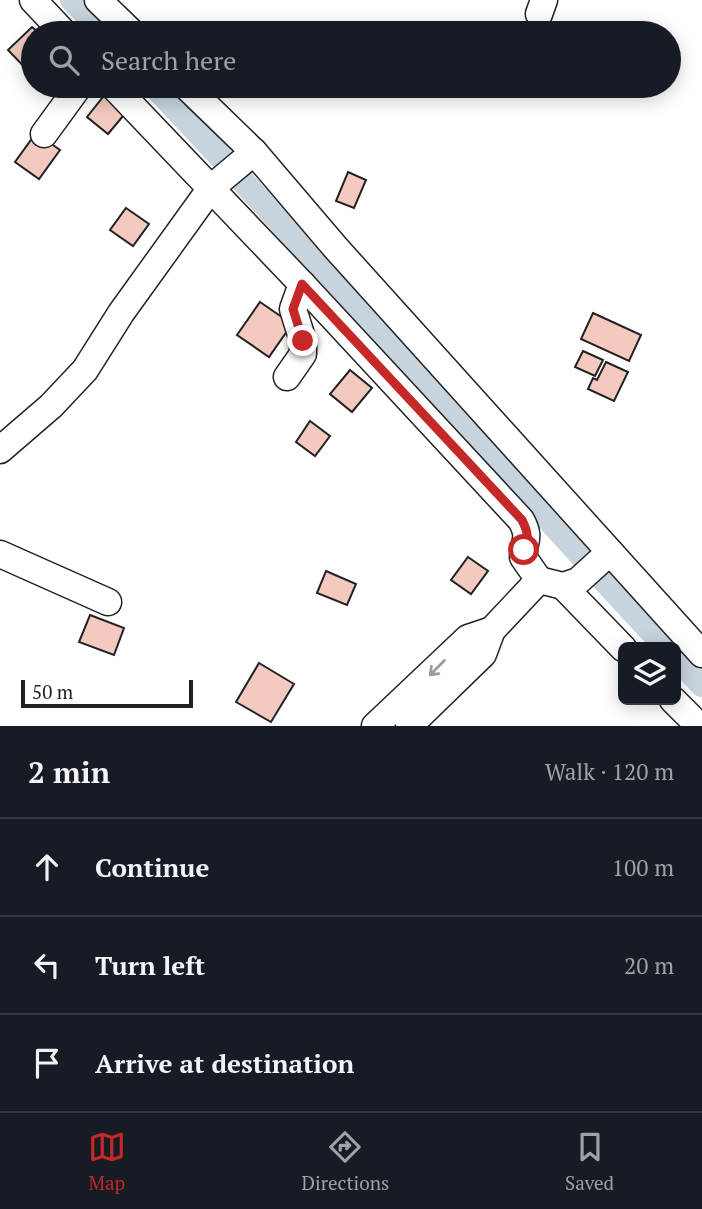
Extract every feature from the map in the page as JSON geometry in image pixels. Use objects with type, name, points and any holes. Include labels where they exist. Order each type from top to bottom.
[{"type":"street","points":[[33,0],[53,21]]},
{"type":"street","points":[[98,0],[120,21]]},
{"type":"street","points":[[44,134],[70,98]]},
{"type":"street","points":[[130,98],[234,169],[335,247],[606,556],[702,654]]},
{"type":"street","points":[[193,98],[302,284],[522,520],[528,541],[523,557],[560,582],[618,643]]},
{"type":"street","points":[[0,450],[51,406],[85,370],[121,313],[234,169]]},
{"type":"street","points":[[287,377],[303,354],[303,341],[293,309],[302,284]]},
{"type":"street","points":[[0,554],[108,601]]},
{"type":"street","points":[[375,726],[468,638],[492,630],[560,582],[606,556]]},
{"type":"street","points":[[409,726],[483,654],[492,630]]},
{"type":"building","points":[[21,38],[21,64],[8,50]]},
{"type":"building","points":[[102,98],[114,98],[128,110],[108,134],[87,117]]},
{"type":"building","points":[[36,133],[60,150],[39,179],[15,162]]},
{"type":"building","points":[[348,172],[366,180],[354,208],[336,201]]},
{"type":"building","points":[[126,208],[149,224],[133,246],[110,230]]},
{"type":"building","points":[[260,302],[292,324],[269,357],[237,335]]},
{"type":"building","points":[[593,313],[641,335],[629,361],[581,339]]},
{"type":"building","points":[[583,351],[603,360],[595,376],[575,367]]},
{"type":"building","points":[[606,362],[628,372],[614,401],[588,389],[593,378],[597,380]]},
{"type":"building","points":[[350,370],[372,388],[352,412],[330,394]]},
{"type":"building","points":[[310,421],[330,436],[315,456],[296,442]]},
{"type":"building","points":[[468,557],[488,571],[471,594],[451,580]]},
{"type":"building","points":[[326,571],[356,584],[347,605],[317,593]]},
{"type":"building","points":[[90,615],[124,628],[114,655],[79,642]]},
{"type":"building","points":[[259,663],[294,684],[271,722],[236,702]]},
{"type":"waterway","points":[[72,0],[92,21]]},
{"type":"waterway","points":[[165,98],[661,642]]},
{"type":"waterway","points":[[681,662],[702,685]]},
{"type":"route","points":[[303,341],[293,309],[302,284],[522,520],[528,541],[524,550]]}]
